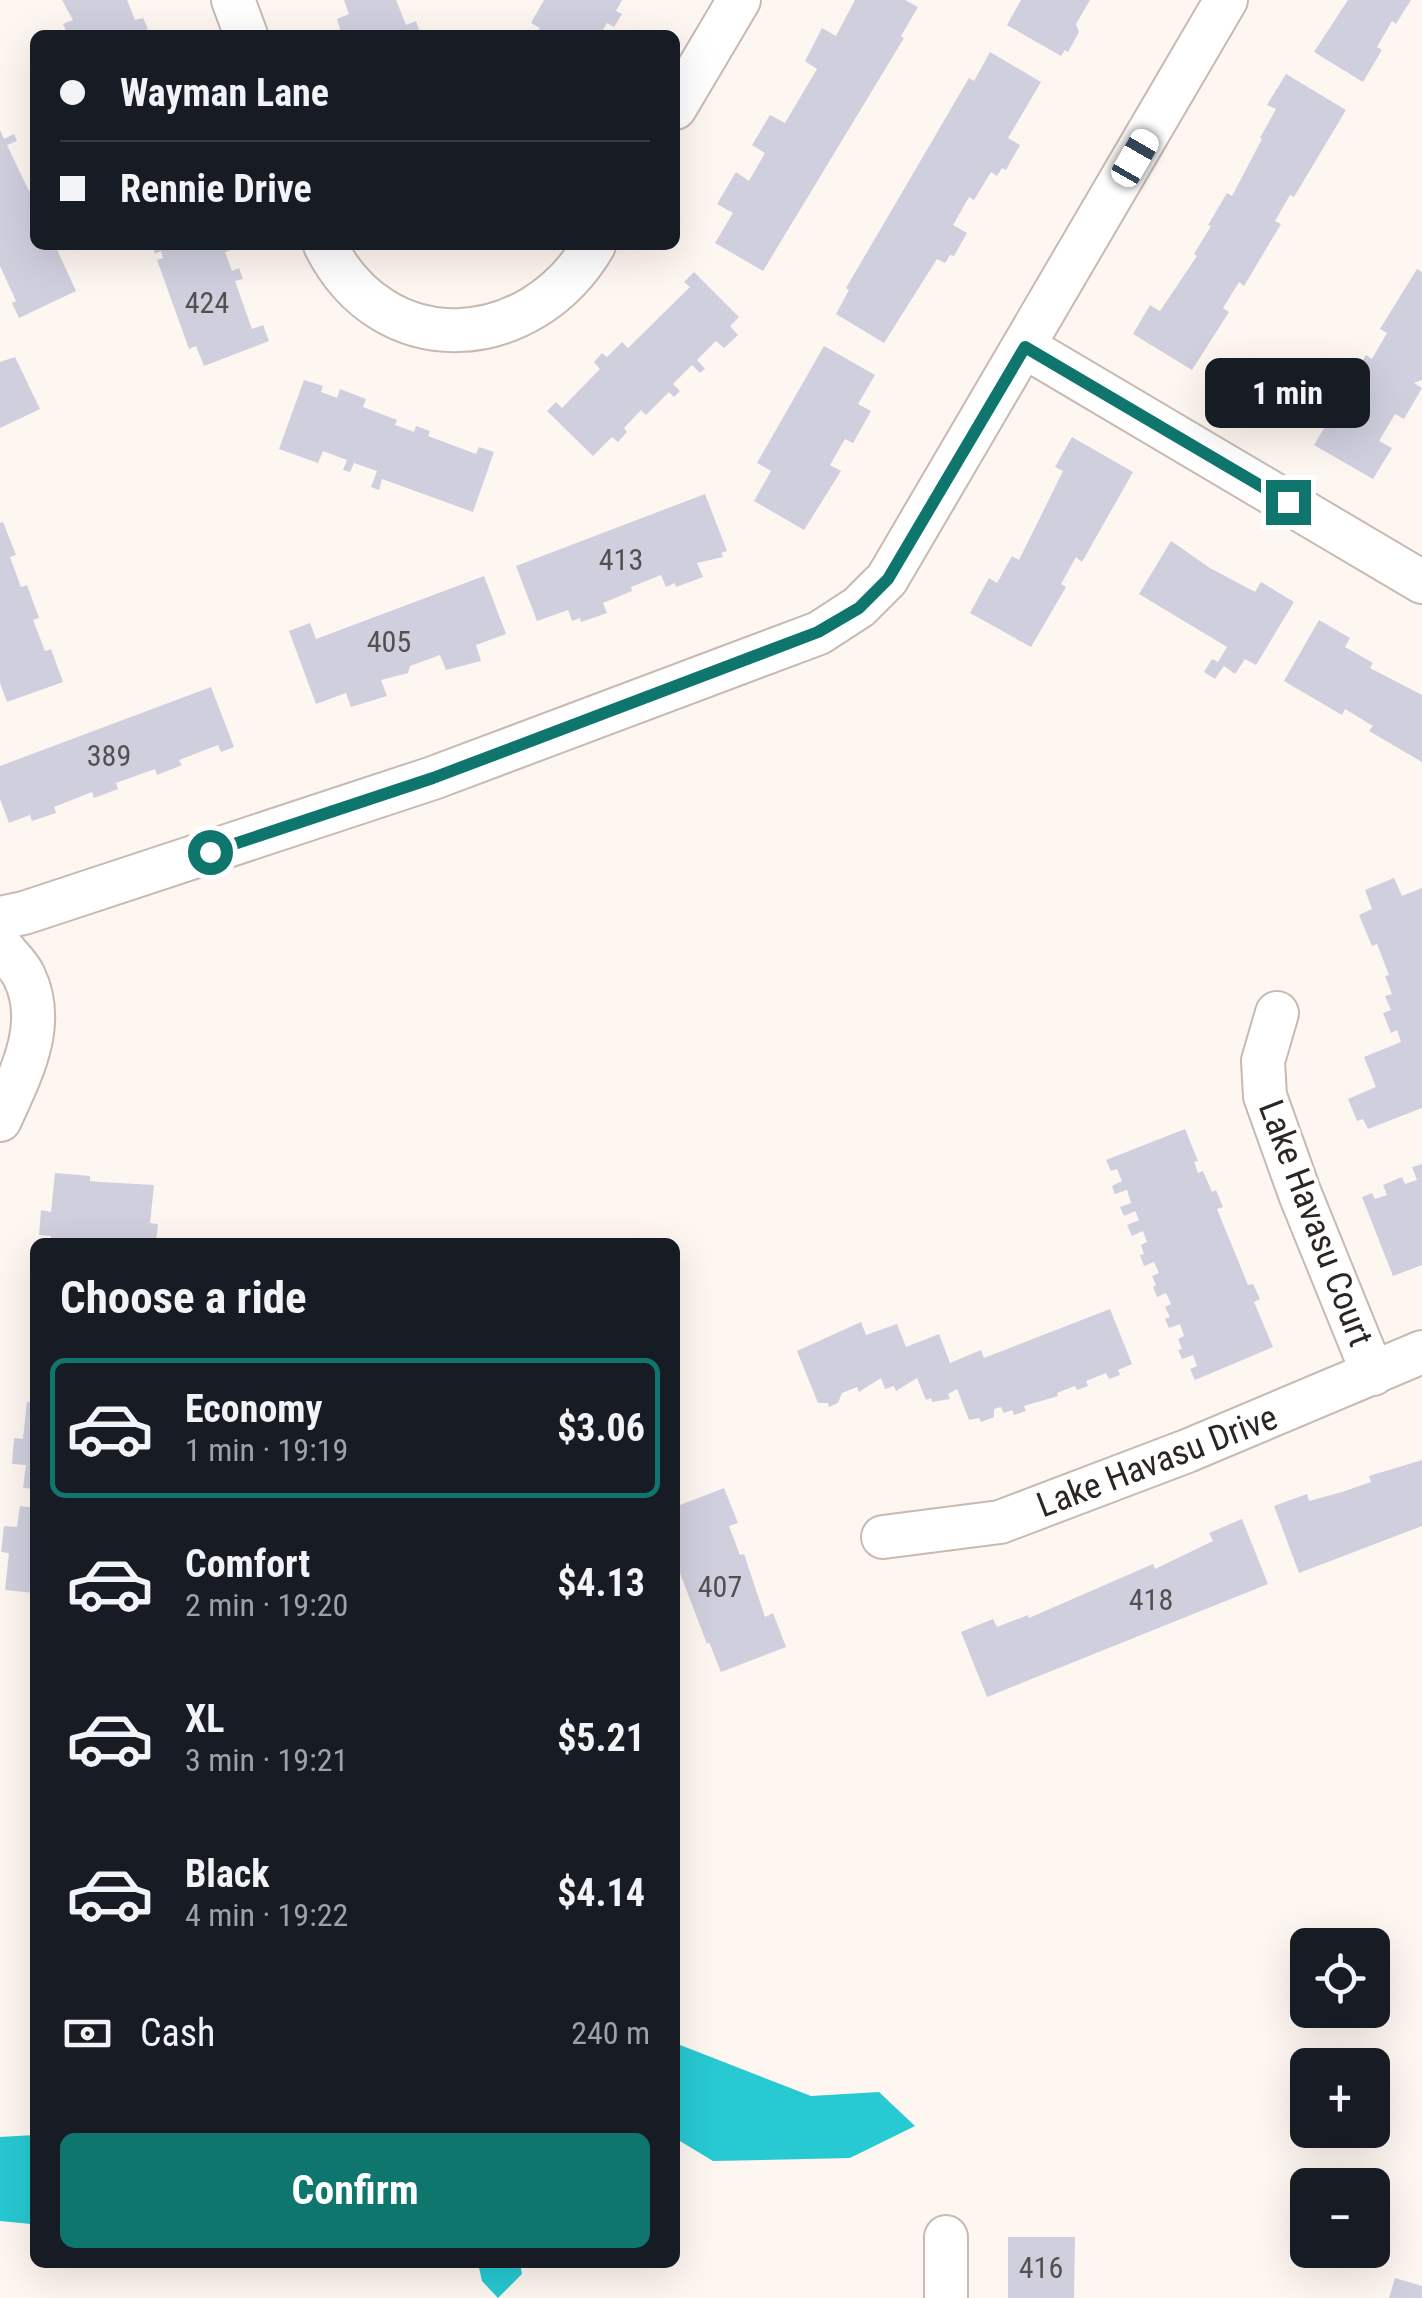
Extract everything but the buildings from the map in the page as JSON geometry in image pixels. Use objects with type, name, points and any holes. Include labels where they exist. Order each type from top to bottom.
[{"type":"street","points":[[233,0],[244,30]]},
{"type":"street","points":[[680,100],[739,0]]},
{"type":"street","points":[[0,918],[433,778],[818,632],[859,608],[888,579],[1226,0]]},
{"type":"street","points":[[327,250],[338,272],[381,308],[418,325],[456,333],[480,330],[524,314],[557,292],[591,250]]},
{"type":"street","points":[[1025,347],[1421,579]]},
{"type":"street","points":[[0,945],[24,975],[35,1015],[26,1061],[0,1120]]},
{"type":"street","points":[[0,976],[26,1061]]},
{"type":"street","name":"Lake Havasu Court","points":[[1277,1013],[1263,1061],[1265,1096],[1373,1374]]},
{"type":"street","name":"Lake Havasu Drive","points":[[882,1537],[1000,1522],[1187,1451],[1422,1352]]},
{"type":"street","points":[[946,2237],[946,2298]]},
{"type":"water","points":[[680,2045],[811,2096],[879,2092],[915,2126],[850,2158],[713,2161],[680,2141]]},
{"type":"water","points":[[30,2135],[30,2224],[0,2221],[0,2137]]},
{"type":"water","points":[[479,2268],[521,2268],[522,2274],[498,2298],[482,2281]]},
{"type":"route","points":[[210,852],[433,778],[818,632],[859,608],[888,579],[1025,347],[1288,502]]}]
